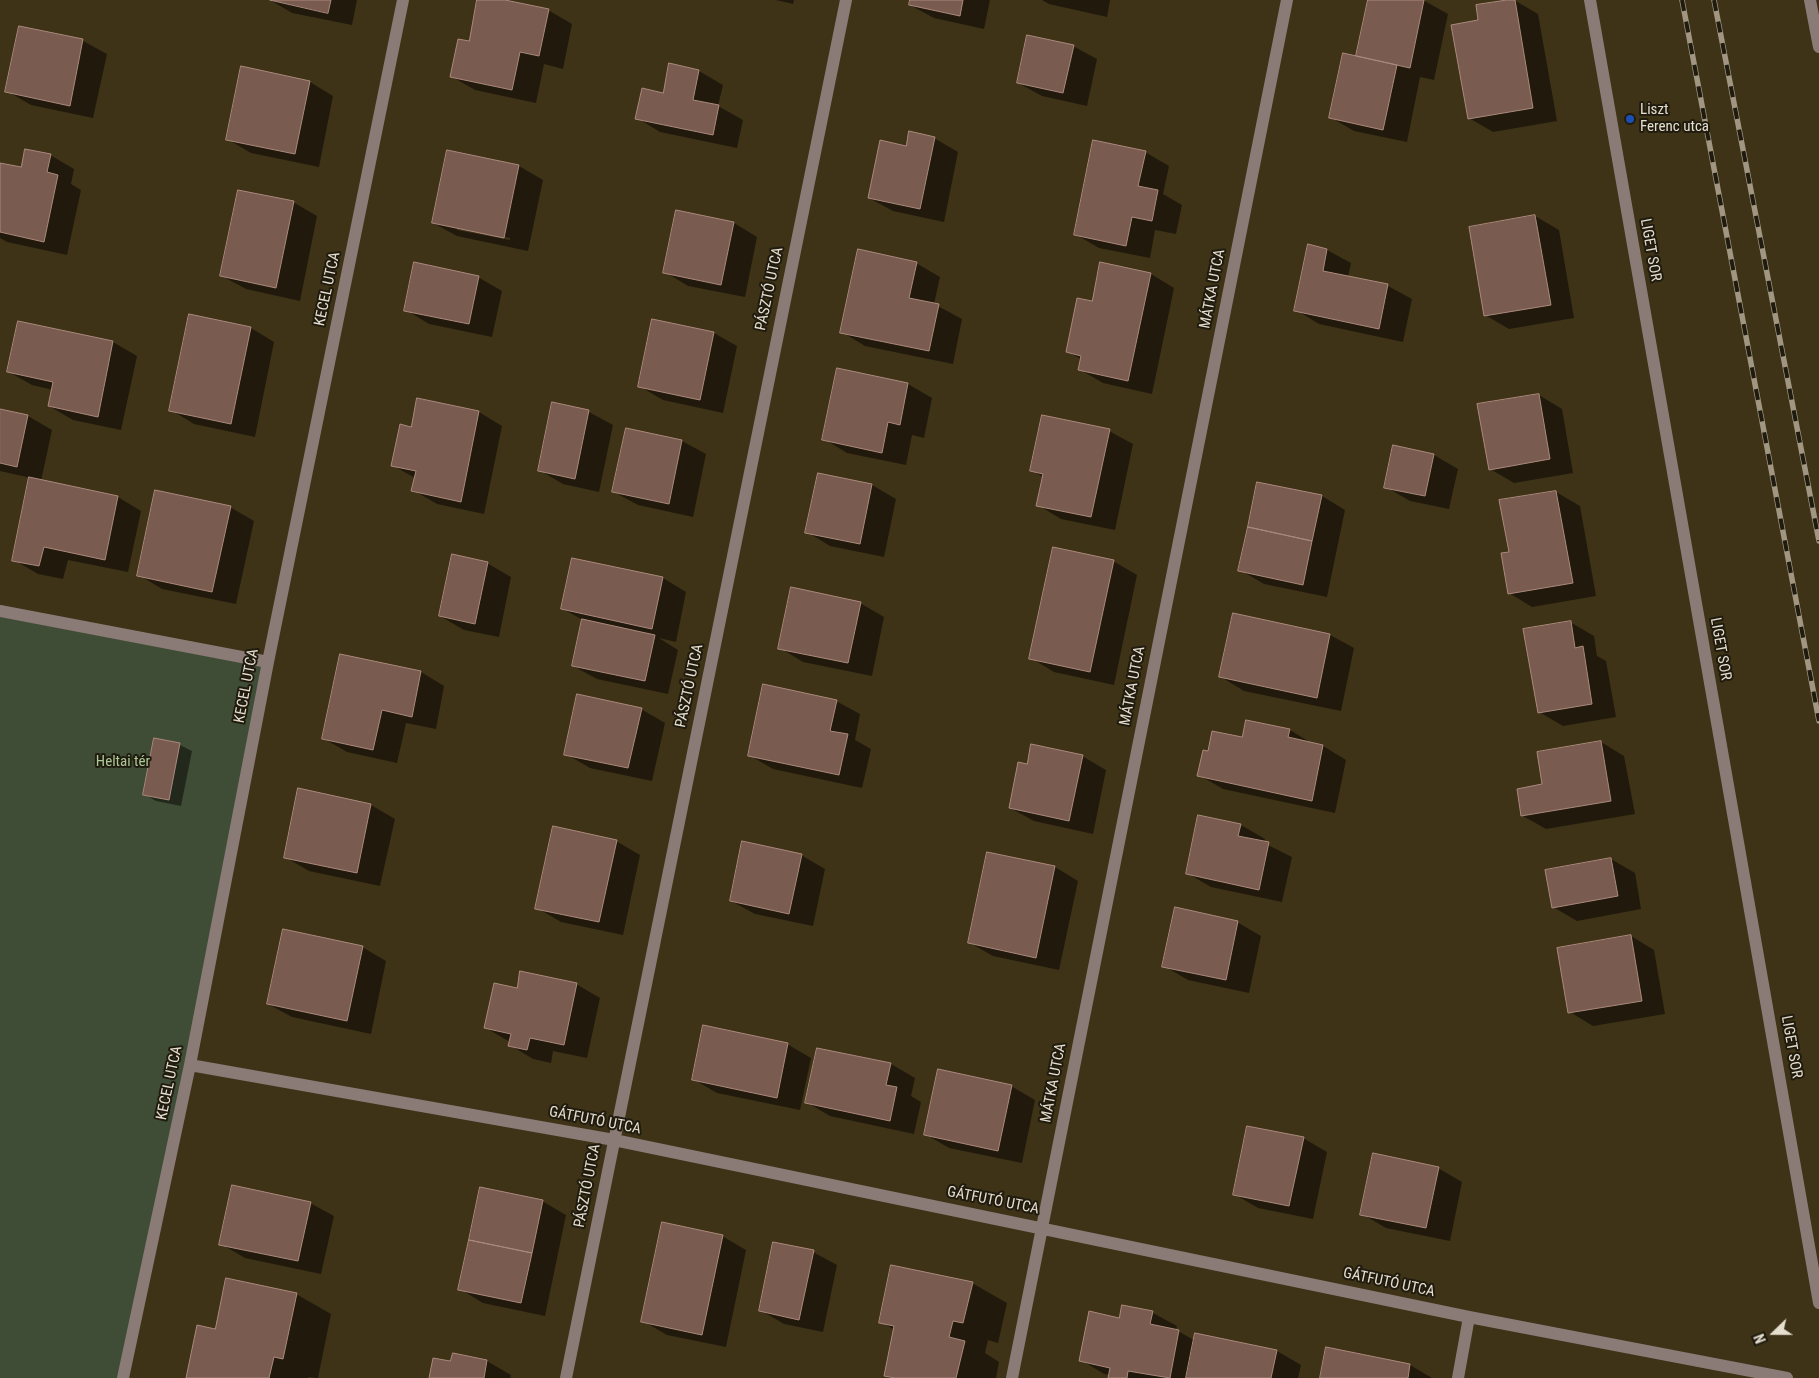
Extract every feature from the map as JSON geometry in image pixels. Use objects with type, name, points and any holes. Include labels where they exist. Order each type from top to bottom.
[{"type":"street","name":"KECEL UTCA","points":[[123,1378],[190,1065],[268,662],[403,0]]},
{"type":"street","name":"PÁSZTÓ UTCA","points":[[566,1378],[846,0]]},
{"type":"street","name":"MÁTKA UTCA","points":[[1012,1378],[1287,0]]},
{"type":"street","name":"LIGET SOR","points":[[1590,0],[1819,1303]]},
{"type":"street","points":[[1810,0],[1819,47]]},
{"type":"street","points":[[0,611],[268,662]]},
{"type":"street","name":"GÁTFUTÓ UTCA","points":[[190,1065],[614,1140],[1470,1317],[1787,1378]]},
{"type":"street","points":[[1458,1378],[1470,1317]]},
{"type":"green space","name":"Heltai tér","points":[[0,611],[268,662],[123,1378],[0,1378]]},
{"type":"building","points":[[270,0],[331,0],[328,13]]},
{"type":"building","points":[[477,0],[505,0],[549,9],[539,56],[520,52],[512,90],[450,77],[458,39],[469,41]]},
{"type":"building","points":[[910,0],[963,0],[960,16],[909,5]]},
{"type":"building","points":[[1368,0],[1424,0],[1410,68],[1356,56]]},
{"type":"building","points":[[1515,0],[1533,108],[1468,119],[1451,25],[1478,20],[1476,5]]},
{"type":"building","points":[[19,26],[83,39],[70,106],[5,92]]},
{"type":"building","points":[[1027,35],[1074,45],[1063,93],[1017,83]]},
{"type":"building","points":[[1343,53],[1397,65],[1383,130],[1329,118]]},
{"type":"building","points":[[669,63],[699,70],[693,100],[719,105],[713,135],[635,119],[642,88],[663,93]]},
{"type":"building","points":[[241,66],[310,81],[295,154],[226,140]]},
{"type":"building","points":[[909,131],[935,137],[920,209],[868,198],[880,140],[906,146]]},
{"type":"building","points":[[1093,140],[1146,151],[1138,186],[1158,190],[1152,221],[1132,217],[1126,246],[1074,235]]},
{"type":"building","points":[[25,149],[51,154],[47,172],[58,175],[44,242],[0,232],[0,163],[21,167]]},
{"type":"building","points":[[447,150],[519,165],[504,238],[432,223]]},
{"type":"building","points":[[238,190],[294,201],[276,288],[220,276]]},
{"type":"building","points":[[676,210],[734,222],[721,285],[663,273]]},
{"type":"building","points":[[1535,215],[1551,305],[1484,316],[1469,227]]},
{"type":"building","points":[[1308,244],[1327,249],[1323,271],[1388,284],[1379,329],[1294,311]]},
{"type":"building","points":[[858,249],[917,262],[909,298],[939,304],[929,351],[840,333]]},
{"type":"building","points":[[414,262],[479,276],[469,324],[404,311]]},
{"type":"building","points":[[1100,262],[1151,273],[1128,381],[1078,370],[1081,356],[1066,352],[1077,298],[1092,301]]},
{"type":"building","points":[[189,314],[251,327],[231,424],[169,411]]},
{"type":"building","points":[[652,319],[714,332],[700,400],[638,387]]},
{"type":"building","points":[[18,321],[113,341],[98,417],[48,406],[53,382],[7,372]]},
{"type":"building","points":[[837,368],[908,383],[900,425],[888,422],[882,453],[822,440]]},
{"type":"building","points":[[1539,394],[1550,459],[1489,470],[1477,404]]},
{"type":"building","points":[[417,398],[479,411],[461,502],[411,491],[416,471],[391,466],[400,424],[411,427]]},
{"type":"building","points":[[552,402],[589,410],[575,479],[538,471]]},
{"type":"building","points":[[0,409],[28,415],[17,467],[0,463]]},
{"type":"building","points":[[1042,415],[1110,429],[1091,517],[1036,506],[1043,474],[1030,471]]},
{"type":"building","points":[[626,428],[682,440],[669,504],[612,492]]},
{"type":"building","points":[[1393,445],[1434,454],[1425,496],[1384,488]]},
{"type":"building","points":[[818,473],[872,484],[860,544],[805,533]]},
{"type":"building","points":[[29,477],[118,496],[105,560],[44,547],[39,566],[12,561]]},
{"type":"building","points":[[1257,482],[1322,495],[1312,541],[1248,527]]},
{"type":"building","points":[[155,490],[231,506],[212,592],[137,576]]},
{"type":"building","points":[[1556,491],[1573,583],[1508,594],[1501,553],[1509,552],[1499,500]]},
{"type":"building","points":[[1248,527],[1312,541],[1303,585],[1238,571]]},
{"type":"building","points":[[1053,547],[1114,560],[1090,672],[1029,659]]},
{"type":"building","points":[[452,554],[488,562],[475,624],[439,616]]},
{"type":"building","points":[[572,558],[663,577],[652,629],[561,609]]},
{"type":"building","points":[[791,587],[861,602],[848,663],[778,649]]},
{"type":"building","points":[[1233,613],[1330,634],[1317,698],[1219,677]]},
{"type":"building","points":[[582,619],[655,635],[645,681],[572,666]]},
{"type":"building","points":[[1571,621],[1575,648],[1583,646],[1592,704],[1538,713],[1523,629]]},
{"type":"building","points":[[340,654],[421,671],[412,717],[382,710],[373,750],[322,739]]},
{"type":"building","points":[[763,684],[837,700],[830,731],[848,734],[839,775],[748,756]]},
{"type":"building","points":[[577,694],[642,708],[628,768],[564,755]]},
{"type":"building","points":[[1246,720],[1290,729],[1288,737],[1323,745],[1312,801],[1197,776],[1203,750],[1208,751],[1212,731],[1242,737]]},
{"type":"building","points":[[154,738],[180,743],[169,800],[143,795]]},
{"type":"building","points":[[1601,741],[1611,801],[1521,816],[1517,789],[1542,784],[1537,752]]},
{"type":"building","points":[[1031,744],[1083,755],[1069,821],[1009,808],[1018,762],[1027,764]]},
{"type":"building","points":[[298,788],[371,804],[357,873],[284,858]]},
{"type":"building","points":[[1198,815],[1241,824],[1238,836],[1269,842],[1259,890],[1186,874]]},
{"type":"building","points":[[553,826],[617,840],[599,922],[535,909]]},
{"type":"building","points":[[742,841],[802,854],[789,914],[730,901]]},
{"type":"building","points":[[987,852],[1055,866],[1036,958],[968,943]]},
{"type":"building","points":[[1611,858],[1618,896],[1552,908],[1545,870]]},
{"type":"building","points":[[1175,907],[1238,921],[1226,980],[1162,967]]},
{"type":"building","points":[[283,929],[363,946],[347,1021],[267,1004]]},
{"type":"building","points":[[1631,935],[1642,1001],[1568,1013],[1557,948]]},
{"type":"building","points":[[520,971],[577,983],[564,1045],[530,1038],[527,1050],[508,1046],[511,1034],[484,1028],[494,983],[517,988]]},
{"type":"building","points":[[703,1025],[788,1043],[777,1098],[692,1080]]},
{"type":"building","points":[[817,1048],[891,1063],[886,1085],[897,1087],[890,1121],[805,1103]]},
{"type":"building","points":[[938,1069],[1012,1085],[998,1151],[924,1135]]},
{"type":"building","points":[[1247,1126],[1304,1137],[1289,1206],[1233,1195]]},
{"type":"building","points":[[1373,1153],[1439,1167],[1426,1228],[1360,1215]]},
{"type":"building","points":[[232,1185],[311,1202],[298,1261],[219,1245]]},
{"type":"building","points":[[480,1187],[543,1200],[532,1253],[469,1240]]},
{"type":"building","points":[[662,1222],[723,1235],[702,1335],[641,1322]]},
{"type":"building","points":[[469,1240],[532,1253],[521,1303],[458,1290]]},
{"type":"building","points":[[773,1242],[814,1250],[799,1320],[759,1311]]},
{"type":"building","points":[[891,1265],[973,1282],[963,1323],[953,1321],[949,1337],[965,1341],[956,1378],[895,1378],[884,1376],[894,1326],[879,1323]]},
{"type":"building","points":[[226,1278],[297,1293],[283,1359],[274,1357],[269,1378],[186,1378],[197,1325],[215,1329]]},
{"type":"building","points":[[1122,1305],[1153,1311],[1150,1324],[1179,1330],[1170,1378],[1128,1371],[1127,1378],[1108,1378],[1110,1368],[1079,1361],[1089,1311],[1119,1318]]},
{"type":"building","points":[[1195,1333],[1277,1350],[1271,1378],[1186,1378]]},
{"type":"building","points":[[1326,1347],[1410,1364],[1408,1378],[1320,1378]]},
{"type":"building","points":[[453,1353],[487,1360],[484,1378],[429,1378],[433,1358],[450,1361]]},
{"type":"railway","points":[[1682,0],[1819,721]]},
{"type":"railway","points":[[1714,0],[1819,541]]},
{"type":"place","name":"Liszt Ferenc utca","points":[[1630,119]]}]
